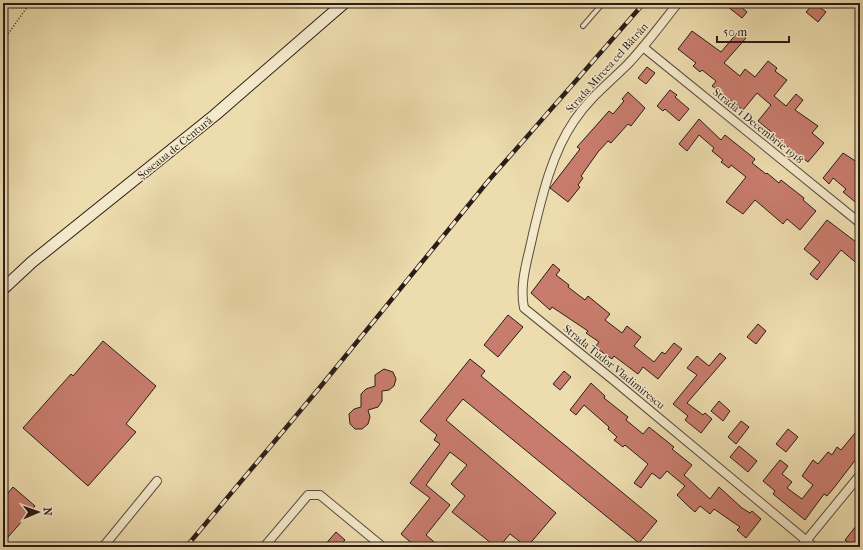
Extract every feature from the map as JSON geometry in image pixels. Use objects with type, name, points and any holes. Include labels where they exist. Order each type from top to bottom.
[{"type":"main road","name":"Șoseaua de Centură","points":[[3,289],[32,262],[215,115],[344,3]]},
{"type":"street","name":"Strada Mircea cel Bătrân","points":[[558,150],[570,127],[583,109],[643,47],[678,3]]},
{"type":"street","name":"Strada 1 Decembrie 1918","points":[[643,47],[860,223]]},
{"type":"street","name":"Strada Tudor Vladimirescu","points":[[558,150],[537,218],[524,277],[522,296],[524,308],[618,384],[803,544],[814,547]]},
{"type":"street","points":[[803,544],[860,476]]},
{"type":"street","points":[[102,547],[157,481]]},
{"type":"street","points":[[264,547],[308,495],[313,494],[320,495],[383,547]]},
{"type":"lane","points":[[583,26],[603,3]]},
{"type":"path","points":[[3,41],[30,3]]},
{"type":"building","points":[[723,3],[736,3],[747,12],[742,18]]},
{"type":"building","points":[[814,3],[826,12],[818,22],[806,12]]},
{"type":"building","points":[[692,31],[721,52],[738,32],[746,38],[724,63],[740,76],[745,69],[755,77],[768,61],[777,68],[775,71],[787,80],[774,96],[786,106],[796,94],[803,100],[795,110],[818,126],[812,133],[824,143],[808,162],[774,137],[775,135],[758,121],[771,105],[757,93],[743,110],[712,86],[716,81],[702,70],[700,72],[693,66],[696,63],[678,49]]},
{"type":"building","points":[[647,67],[655,73],[646,84],[638,78]]},
{"type":"building","points":[[670,90],[677,95],[675,97],[689,109],[679,121],[665,109],[663,111],[657,106]]},
{"type":"building","points":[[628,92],[645,108],[631,126],[628,124],[611,143],[608,141],[598,152],[581,176],[583,178],[578,185],[580,187],[568,202],[550,188],[580,149],[577,147],[609,111],[613,114],[624,101],[622,99]]},
{"type":"building","points":[[699,119],[721,140],[725,135],[755,159],[752,163],[779,183],[781,180],[804,198],[803,200],[816,211],[800,230],[787,219],[783,224],[755,200],[743,214],[726,202],[746,177],[731,165],[729,168],[721,162],[723,160],[712,151],[714,148],[699,135],[687,151],[679,144]]},
{"type":"building","points":[[843,153],[860,164],[860,206],[843,192],[846,189],[833,178],[829,184],[823,178]]},
{"type":"building","points":[[827,220],[860,245],[860,266],[841,250],[817,280],[810,274],[820,262],[804,249]]},
{"type":"building","points":[[553,264],[560,270],[556,275],[569,285],[568,287],[585,300],[588,296],[610,314],[605,320],[622,333],[627,326],[641,337],[634,346],[654,362],[662,352],[665,354],[674,343],[682,349],[658,379],[643,367],[638,374],[614,356],[612,359],[595,347],[599,342],[586,333],[588,331],[552,307],[550,310],[531,293]]},
{"type":"building","points":[[508,315],[523,327],[498,357],[484,345]]},
{"type":"building","points":[[758,324],[766,331],[756,344],[747,337]]},
{"type":"building","points":[[103,341],[156,386],[126,424],[136,432],[88,486],[23,428],[71,374],[73,376]]},
{"type":"building","points":[[720,353],[726,358],[687,403],[703,415],[705,413],[712,419],[701,433],[685,420],[688,416],[673,404],[697,375],[687,368],[697,356],[709,366]]},
{"type":"building","points":[[470,359],[485,371],[481,376],[657,521],[639,543],[463,399],[446,420],[556,513],[527,547],[510,534],[499,547],[496,547],[452,512],[465,496],[451,484],[467,465],[450,452],[426,485],[450,505],[426,535],[440,547],[416,547],[401,534],[430,498],[410,483],[440,444],[434,440],[437,435],[420,421]]},
{"type":"building","points":[[384,369],[393,372],[396,379],[394,386],[389,390],[382,391],[382,401],[378,407],[368,410],[370,417],[368,424],[362,429],[355,429],[350,424],[349,414],[354,409],[361,407],[361,394],[366,389],[375,386],[375,375]]},
{"type":"building","points":[[564,371],[571,377],[560,390],[553,384]]},
{"type":"building","points":[[591,383],[605,396],[604,398],[628,417],[626,420],[643,434],[649,427],[674,447],[672,449],[692,465],[684,475],[710,499],[719,487],[742,508],[750,513],[752,511],[761,519],[746,538],[737,530],[740,527],[714,509],[710,514],[700,506],[695,512],[677,495],[685,486],[667,471],[660,479],[652,473],[641,488],[634,483],[648,464],[625,445],[623,447],[614,440],[617,437],[608,429],[609,427],[584,405],[576,415],[570,410]]},
{"type":"building","points":[[719,401],[730,411],[723,421],[711,411]]},
{"type":"building","points":[[741,421],[749,427],[736,444],[728,437]]},
{"type":"building","points":[[860,427],[860,454],[827,496],[824,494],[805,520],[773,494],[775,491],[763,481],[780,460],[788,466],[782,474],[792,482],[787,488],[802,499],[813,485],[802,476],[813,460],[818,464],[828,452],[832,455],[837,447],[841,450]]},
{"type":"building","points":[[788,429],[798,437],[786,452],[776,444]]},
{"type":"building","points":[[739,446],[757,461],[748,472],[730,457]]},
{"type":"building","points":[[13,487],[35,506],[3,543],[3,499]]},
{"type":"building","points":[[860,521],[860,544],[858,547],[854,547],[845,540]]},
{"type":"building","points":[[336,532],[345,540],[339,547],[323,547]]},
{"type":"railway","points":[[186,547],[321,386],[489,180],[644,3]]}]
